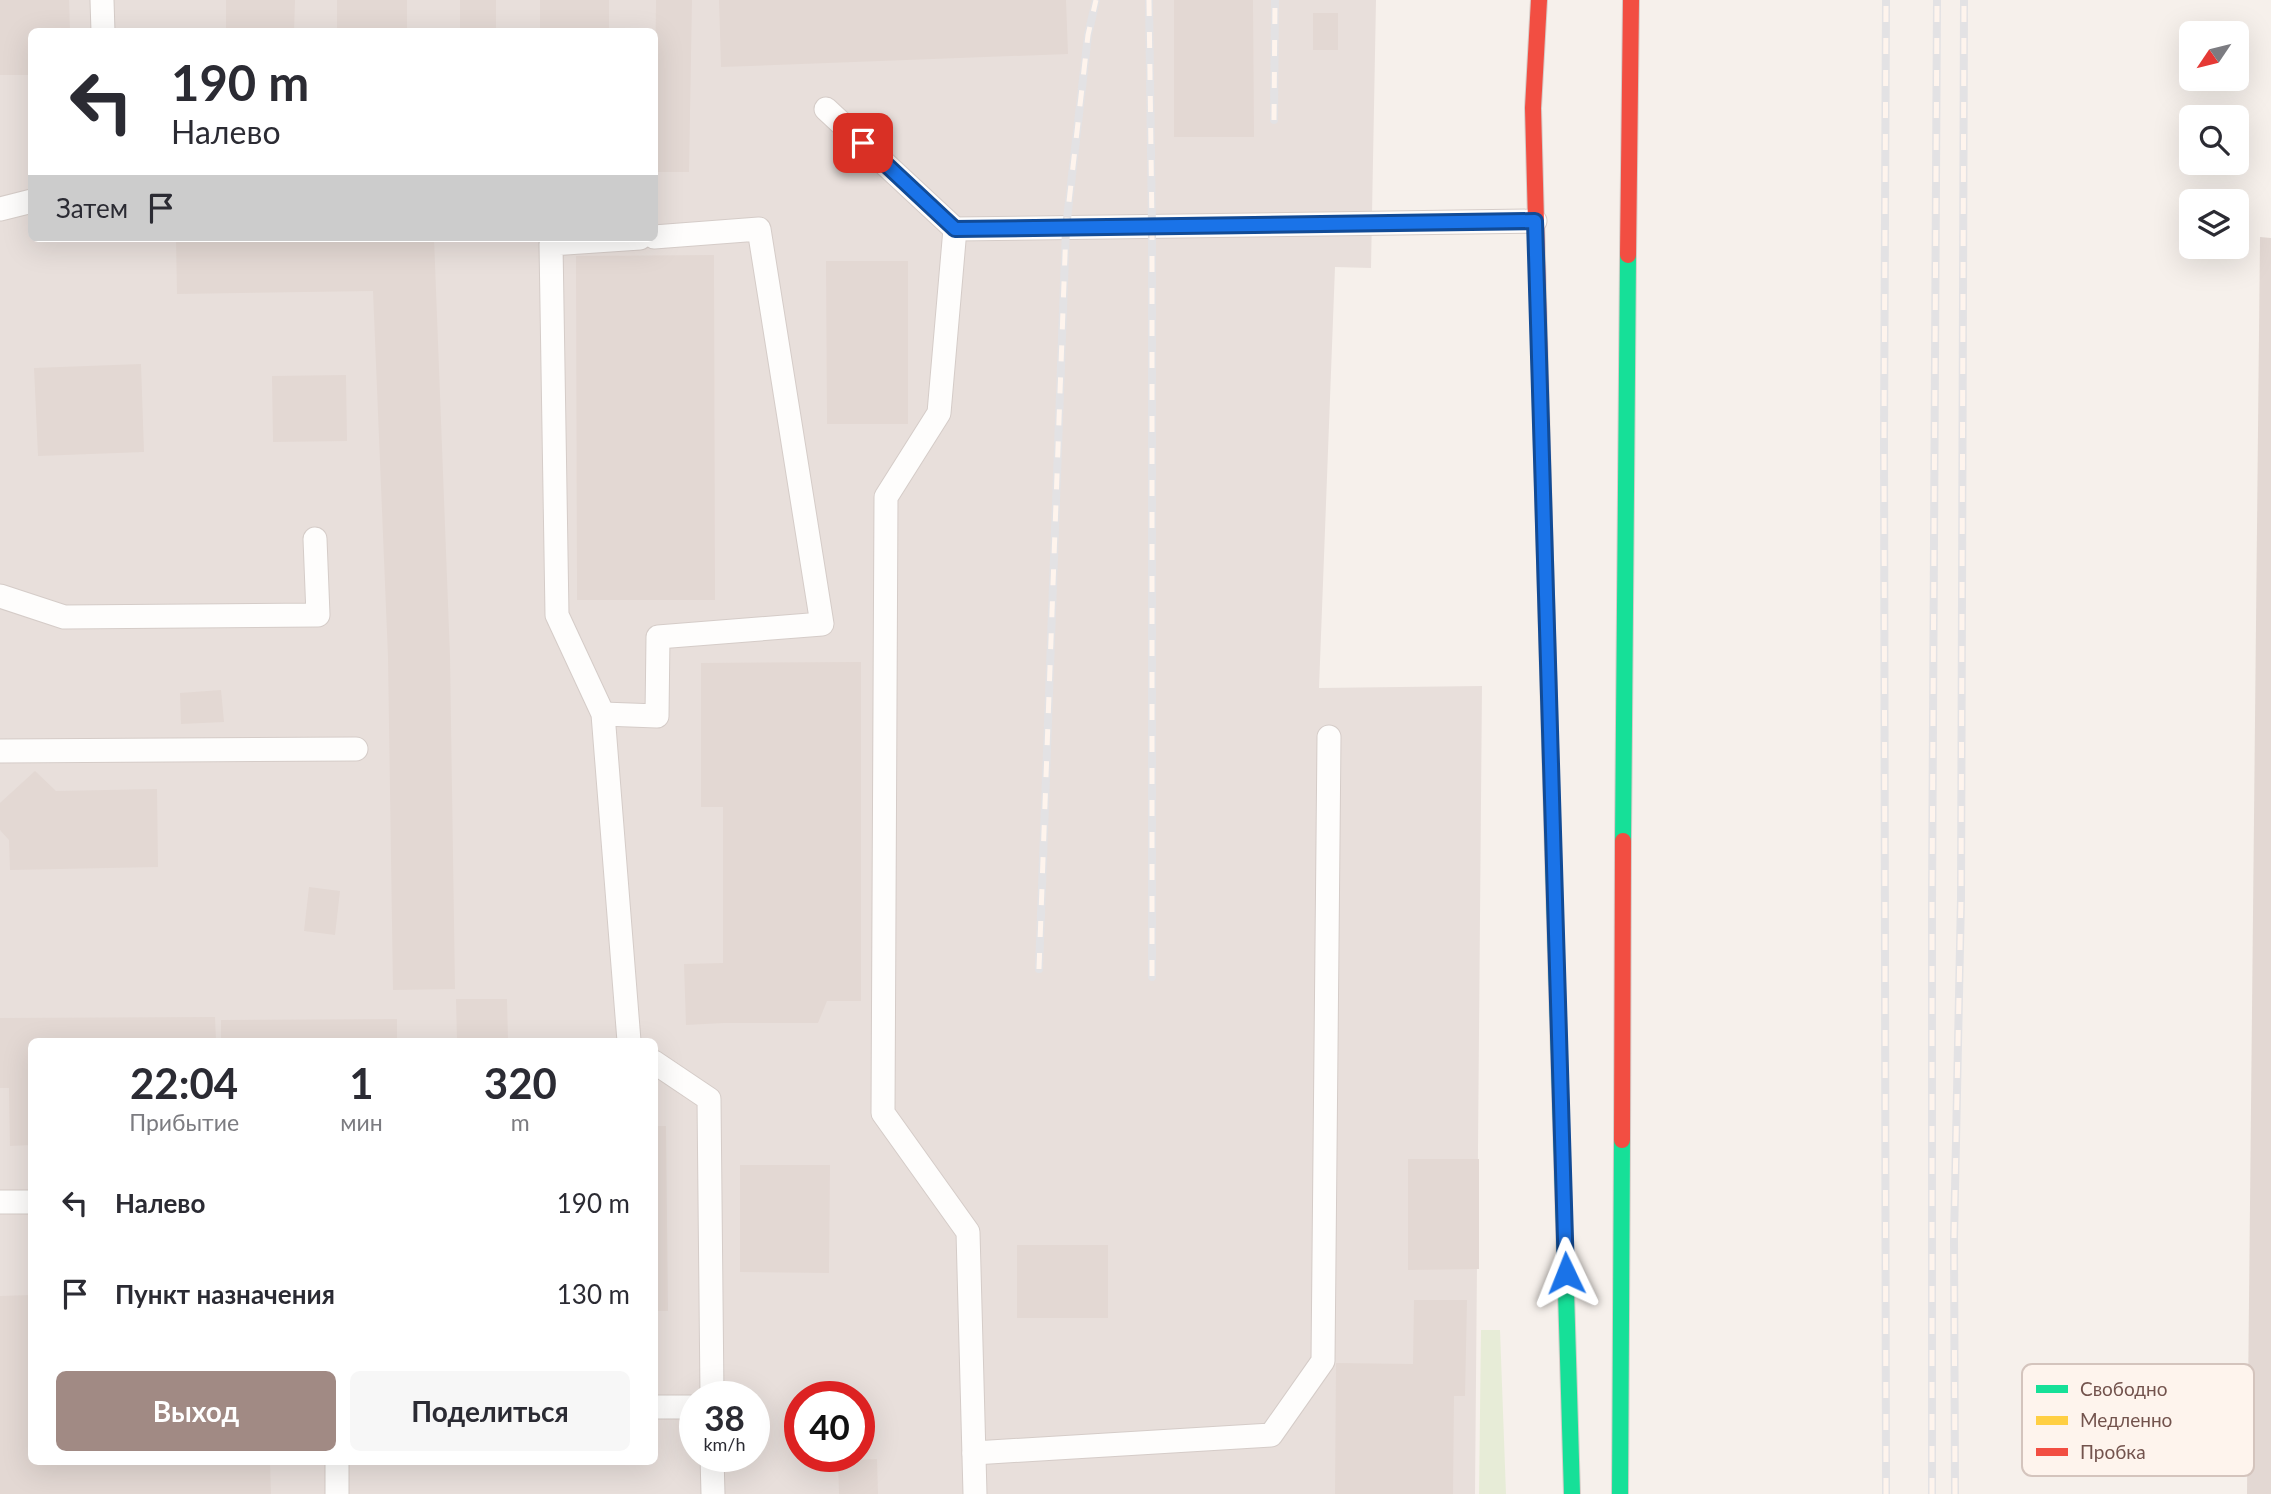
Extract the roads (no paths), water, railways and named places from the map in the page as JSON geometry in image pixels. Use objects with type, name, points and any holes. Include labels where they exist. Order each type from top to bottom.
[{"type":"street","points":[[1539,0],[1533,108],[1535,221],[1572,1494]]},
{"type":"street","points":[[1620,1494],[1624,625],[1631,0]]},
{"type":"street","points":[[1521,40],[1533,108]]},
{"type":"lane","points":[[102,0],[103,28]]},
{"type":"lane","points":[[826,109],[955,229],[1535,221]]},
{"type":"lane","points":[[0,209],[28,202]]},
{"type":"lane","points":[[603,714],[657,716],[658,637],[822,624],[759,229],[658,237]]},
{"type":"lane","points":[[955,229],[939,414],[886,497],[883,1113],[968,1232],[975,1494]]},
{"type":"lane","points":[[581,242],[551,244],[557,615],[603,714],[629,1038]]},
{"type":"lane","points":[[0,596],[64,617],[318,615],[315,539]]},
{"type":"lane","points":[[974,1453],[1271,1435],[1323,1361],[1329,737]]},
{"type":"lane","points":[[0,751],[356,749]]},
{"type":"lane","points":[[658,1065],[709,1098],[712,1381]]},
{"type":"lane","points":[[0,1202],[28,1202]]},
{"type":"lane","points":[[658,1407],[679,1407]]},
{"type":"lane","points":[[337,1465],[337,1494]]},
{"type":"lane","points":[[712,1472],[713,1494]]},
{"type":"railway","points":[[1039,969],[1066,228],[1088,35],[1096,0]]},
{"type":"railway","points":[[1149,0],[1152,227],[1152,977]]},
{"type":"railway","points":[[1274,120],[1275,0]]},
{"type":"railway","points":[[1886,0],[1886,1494]]},
{"type":"railway","points":[[1932,1494],[1937,0]]},
{"type":"railway","points":[[1955,1494],[1954,1239],[1961,898],[1964,0]]}]
